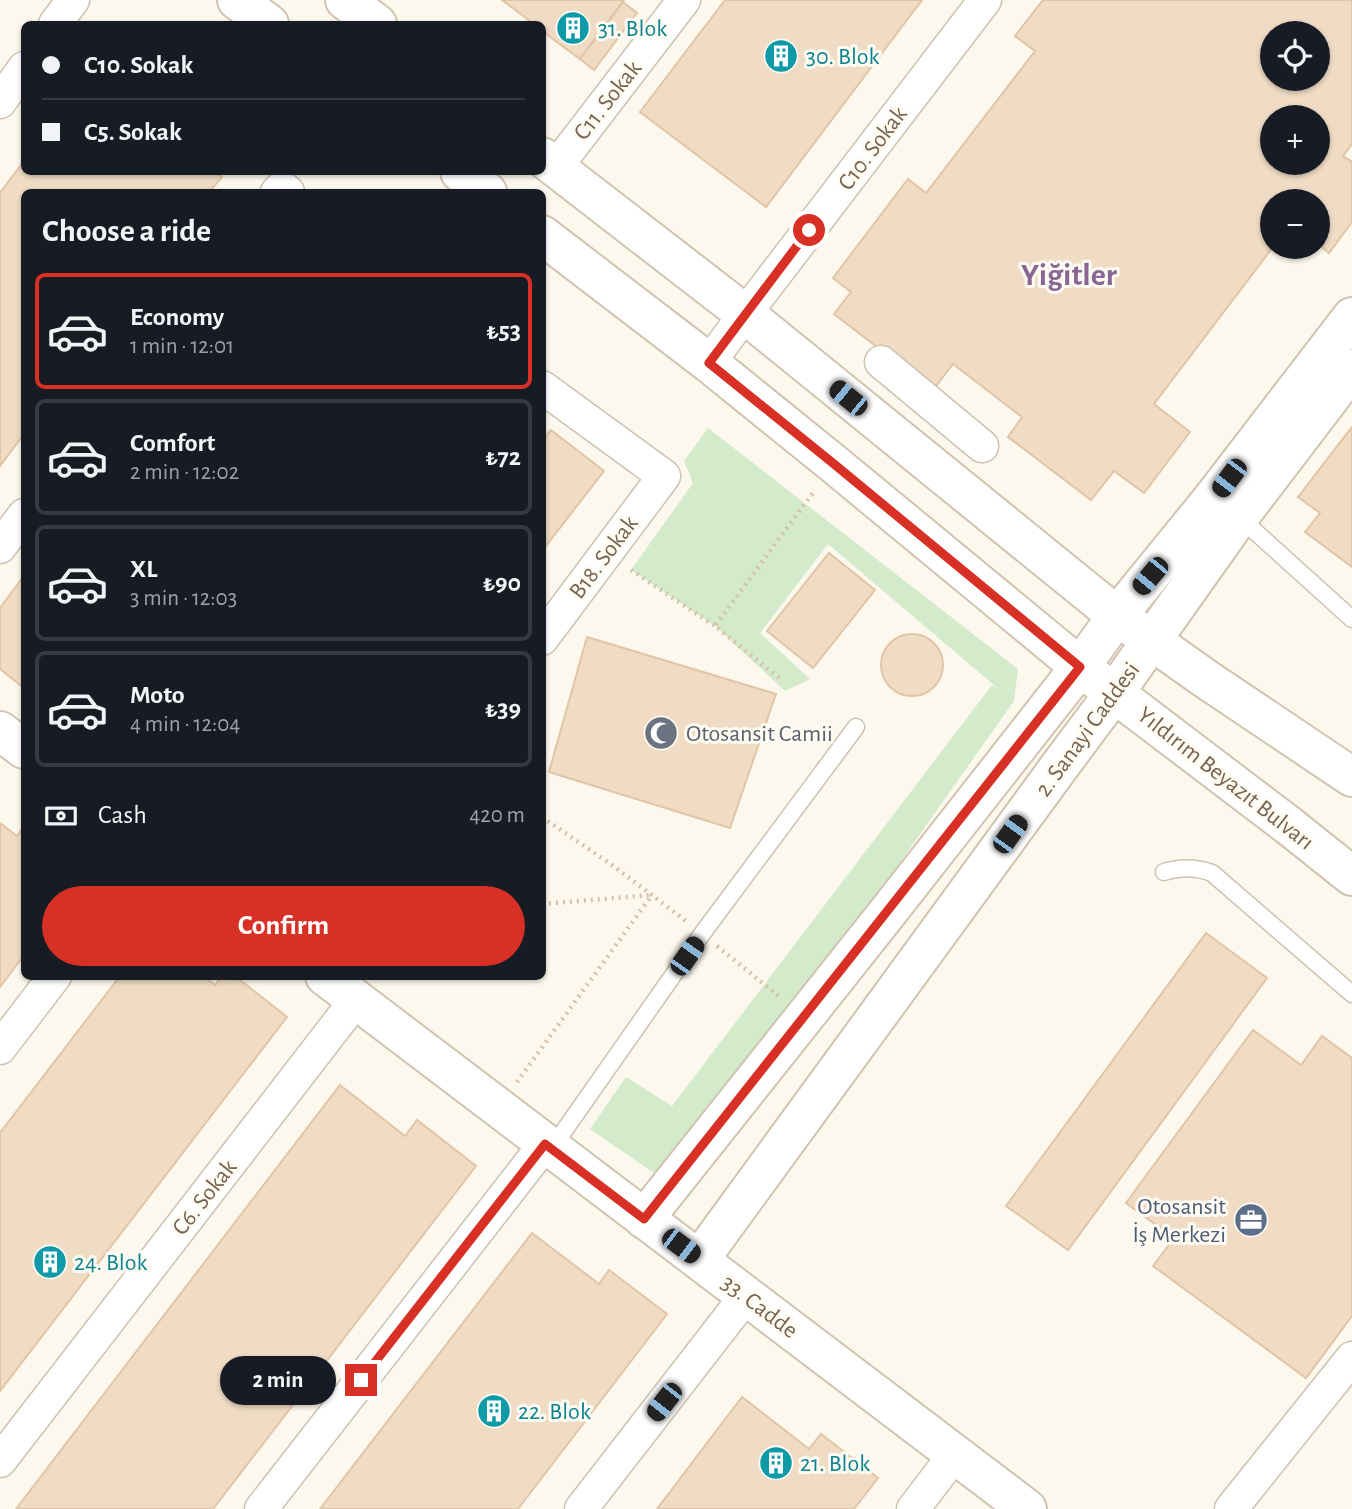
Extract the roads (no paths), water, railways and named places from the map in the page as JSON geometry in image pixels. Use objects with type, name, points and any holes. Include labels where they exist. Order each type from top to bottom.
[{"type":"main road","points":[[237,0],[265,21]]},
{"type":"main road","points":[[549,162],[745,314],[1117,616],[1206,679],[1345,766]]},
{"type":"main road","points":[[464,175],[483,189]]},
{"type":"main road","name":"Yıldırım Beyazıt Bulvarı","points":[[546,238],[709,363],[1080,667],[1352,876]]},
{"type":"main road","name":"2. Sanayi Caddesi","points":[[644,1219],[1080,667],[1117,616],[1213,498],[1352,317]]},
{"type":"main road","name":"2. Sanayi Caddesi","points":[[699,1260],[1115,692],[1239,517],[1352,369]]},
{"type":"main road","points":[[0,730],[21,747]]},
{"type":"main road","name":"33. Cadde","points":[[330,980],[1027,1509]]},
{"type":"street","points":[[57,21],[73,0]]},
{"type":"street","name":"C11. Sokak","points":[[549,162],[684,0]]},
{"type":"street","name":"C10. Sokak","points":[[709,363],[985,0]]},
{"type":"street","points":[[0,102],[21,72]]},
{"type":"street","points":[[881,362],[982,446]]},
{"type":"street","name":"B18. Sokak","points":[[546,390],[664,476],[546,634]]},
{"type":"street","points":[[0,547],[21,519]]},
{"type":"street","points":[[0,1048],[52,980]]},
{"type":"street","name":"C6. Sokak","points":[[0,1461],[356,1000]]},
{"type":"street","points":[[261,1509],[548,1146]]},
{"type":"street","points":[[581,1509],[746,1296]]},
{"type":"street","points":[[1231,1509],[1352,1358]]},
{"type":"street","points":[[913,1509],[955,1454]]},
{"type":"lane","points":[[1239,517],[1352,619]]},
{"type":"lane","points":[[548,1146],[856,727]]},
{"type":"lane","points":[[1164,872],[1192,868],[1212,873],[1352,994]]},
{"type":"place","name":"31. Blok","points":[[573,28]]},
{"type":"place","name":"30. Blok","points":[[781,56]]},
{"type":"place","name":"Otosansit Camii","points":[[661,733]]},
{"type":"place","name":"Otosansit İş Merkezi","points":[[1251,1220]]},
{"type":"place","name":"24. Blok","points":[[50,1262]]},
{"type":"place","name":"22. Blok","points":[[494,1411]]},
{"type":"place","name":"21. Blok","points":[[776,1463]]},
{"type":"district","name":"Yiğitler","points":[[1069,274]]}]
